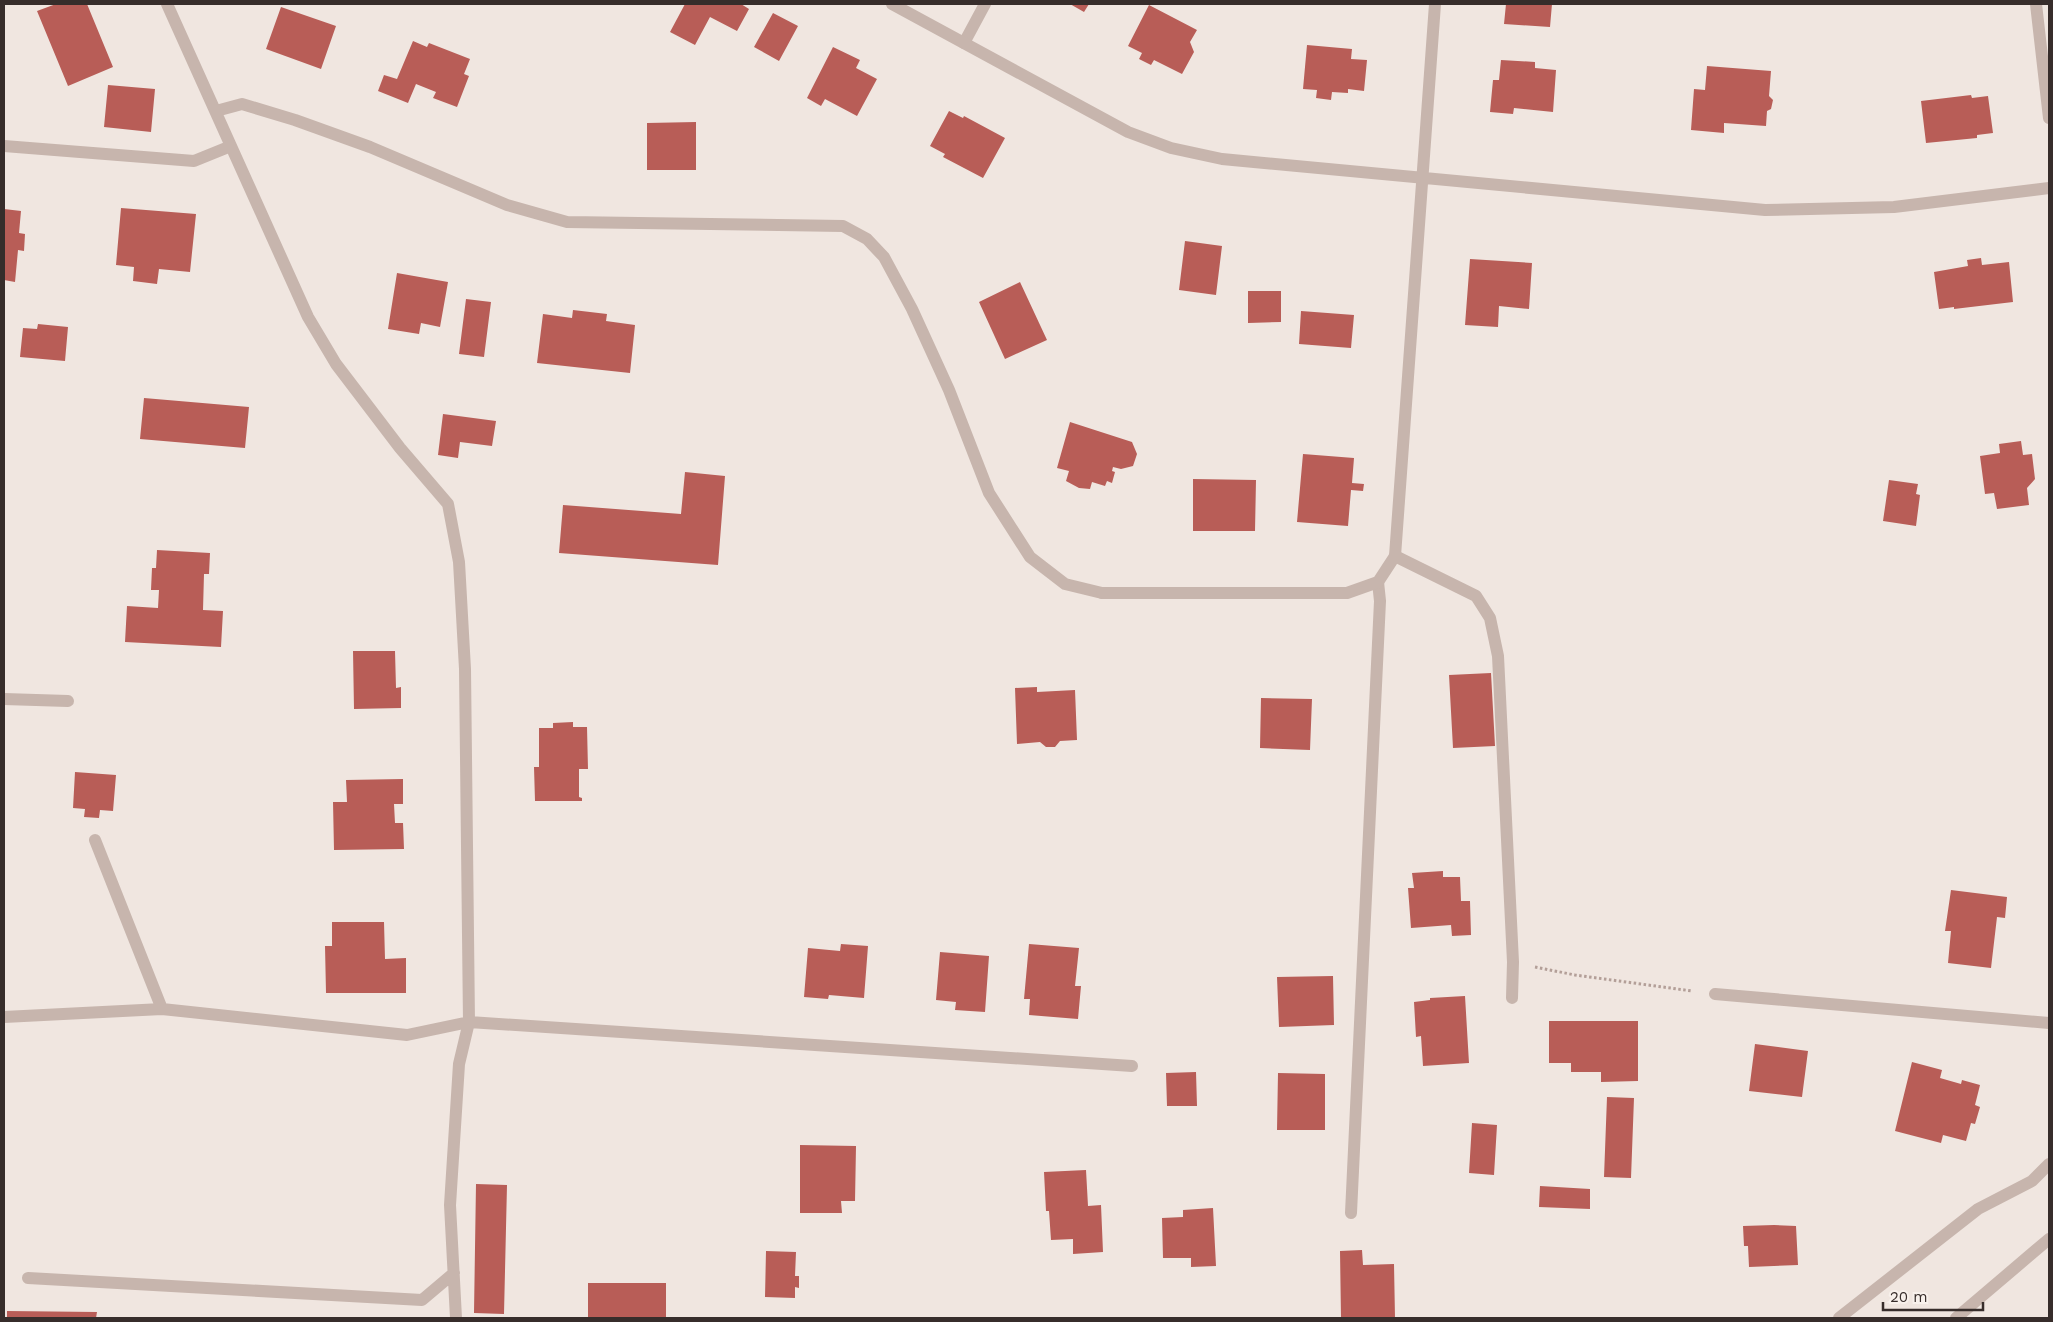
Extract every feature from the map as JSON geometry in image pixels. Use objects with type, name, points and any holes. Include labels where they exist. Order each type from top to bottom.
[{"type":"street","points":[[168,4],[308,317],[331,356],[400,448],[448,504],[459,562],[465,669],[469,1022],[459,1064],[450,1205],[456,1318]]},
{"type":"street","points":[[892,4],[1128,132],[1170,148],[1222,158],[1765,210],[1894,207],[2049,188]]},
{"type":"street","points":[[964,43],[985,4]]},
{"type":"street","points":[[216,111],[242,104],[295,120],[370,147],[507,205],[567,222],[842,226],[867,238],[884,257],[912,309],[949,390],[989,492],[1030,557],[1065,584],[1102,593],[1347,593],[1378,582],[1395,556],[1435,4]]},
{"type":"street","points":[[2036,4],[2049,118]]},
{"type":"street","points":[[4,146],[194,162],[231,146]]},
{"type":"street","points":[[1395,556],[1476,596],[1490,618],[1498,656],[1513,962],[1512,998]]},
{"type":"street","points":[[1350,1213],[1380,601],[1378,582]]},
{"type":"street","points":[[4,699],[68,702]]},
{"type":"street","points":[[95,840],[162,1009]]},
{"type":"street","points":[[1715,994],[2049,1023]]},
{"type":"street","points":[[4,1017],[162,1009],[407,1035],[469,1022],[1132,1066]]},
{"type":"street","points":[[1839,1318],[1978,1209],[2032,1181],[2049,1164]]},
{"type":"street","points":[[1956,1318],[2049,1239]]},
{"type":"street","points":[[28,1278],[422,1300],[454,1273]]},
{"type":"path","points":[[1513,962],[1575,975],[1715,994]]},
{"type":"building","points":[[56,4],[87,4],[113,67],[68,86],[37,11]]},
{"type":"building","points":[[685,4],[741,4],[749,9],[737,31],[710,17],[695,45],[670,32]]},
{"type":"building","points":[[1070,4],[1089,4],[1084,12]]},
{"type":"building","points":[[1506,4],[1552,4],[1550,27],[1504,24]]},
{"type":"building","points":[[1149,5],[1197,30],[1190,42],[1194,52],[1182,74],[1154,60],[1151,65],[1139,59],[1142,53],[1128,46]]},
{"type":"building","points":[[281,7],[336,26],[321,69],[266,49]]},
{"type":"building","points":[[773,13],[798,26],[779,61],[754,47]]},
{"type":"building","points":[[413,41],[427,47],[429,43],[470,59],[464,74],[469,76],[457,107],[433,98],[436,92],[416,84],[408,103],[378,91],[384,75],[397,79]]},
{"type":"building","points":[[1307,45],[1352,49],[1351,59],[1367,60],[1364,91],[1348,89],[1348,93],[1332,92],[1331,100],[1316,98],[1317,90],[1303,89]]},
{"type":"building","points":[[833,47],[860,60],[856,68],[877,79],[857,116],[825,99],[821,106],[807,98]]},
{"type":"building","points":[[1501,60],[1535,62],[1535,68],[1556,70],[1553,112],[1514,108],[1513,114],[1490,112],[1493,80],[1499,80]]},
{"type":"building","points":[[1707,66],[1771,71],[1769,96],[1773,100],[1771,109],[1767,111],[1766,126],[1724,123],[1724,133],[1691,130],[1694,89],[1705,90]]},
{"type":"building","points":[[108,85],[155,89],[151,132],[104,127]]},
{"type":"building","points":[[1971,95],[1972,98],[1988,96],[1993,133],[1977,135],[1977,138],[1926,143],[1921,101]]},
{"type":"building","points":[[949,111],[963,118],[964,116],[1005,138],[983,178],[943,157],[945,154],[930,146]]},
{"type":"building","points":[[696,122],[696,170],[647,170],[647,123]]},
{"type":"building","points":[[121,208],[196,214],[190,272],[159,269],[157,284],[133,281],[134,267],[116,265]]},
{"type":"building","points":[[4,209],[21,211],[19,233],[25,234],[24,251],[18,250],[15,282],[4,280]]},
{"type":"building","points":[[1185,241],[1222,246],[1216,295],[1179,290]]},
{"type":"building","points":[[1981,258],[1982,265],[2009,262],[2013,302],[1939,309],[1934,272],[1968,266],[1967,260]]},
{"type":"building","points":[[1470,259],[1532,263],[1529,309],[1499,306],[1498,327],[1465,325]]},
{"type":"building","points":[[397,273],[448,282],[440,327],[421,323],[419,334],[388,329]]},
{"type":"building","points":[[1020,282],[1047,340],[1005,359],[979,302]]},
{"type":"building","points":[[1248,291],[1281,291],[1281,322],[1248,323]]},
{"type":"building","points":[[466,299],[491,302],[484,357],[459,354]]},
{"type":"building","points":[[573,310],[607,314],[606,321],[635,325],[630,373],[537,363],[543,314],[572,318]]},
{"type":"building","points":[[1301,311],[1354,315],[1351,348],[1299,344]]},
{"type":"building","points":[[38,324],[68,327],[65,361],[20,357],[23,328],[37,329]]},
{"type":"building","points":[[144,398],[249,407],[245,448],[140,439]]},
{"type":"building","points":[[443,414],[496,421],[492,446],[460,442],[458,458],[438,455]]},
{"type":"building","points":[[1070,422],[1132,442],[1137,454],[1133,466],[1121,469],[1113,467],[1112,471],[1115,472],[1112,483],[1107,481],[1105,486],[1092,482],[1090,489],[1079,488],[1066,481],[1069,471],[1057,468]]},
{"type":"building","points":[[2021,441],[2023,455],[2032,454],[2035,479],[2027,488],[2029,505],[1997,509],[1994,493],[1985,494],[1980,456],[2000,453],[1999,444]]},
{"type":"building","points":[[1303,454],[1354,458],[1352,483],[1364,484],[1363,491],[1351,490],[1348,526],[1297,522]]},
{"type":"building","points":[[685,472],[725,476],[718,565],[559,553],[563,505],[681,514]]},
{"type":"building","points":[[1193,479],[1256,480],[1255,531],[1193,531]]},
{"type":"building","points":[[1889,480],[1918,484],[1916,494],[1920,495],[1916,526],[1883,521]]},
{"type":"building","points":[[157,550],[210,553],[209,574],[204,574],[203,610],[223,611],[221,647],[125,642],[127,606],[158,608],[159,590],[151,590],[152,568],[156,568]]},
{"type":"building","points":[[353,651],[395,651],[396,688],[401,687],[401,708],[354,709]]},
{"type":"building","points":[[1491,673],[1495,746],[1453,748],[1449,675]]},
{"type":"building","points":[[1037,687],[1037,692],[1075,690],[1077,740],[1060,741],[1055,747],[1046,747],[1040,742],[1017,744],[1015,688]]},
{"type":"building","points":[[1261,698],[1312,699],[1310,750],[1260,748]]},
{"type":"building","points":[[573,722],[573,727],[587,727],[588,769],[579,769],[579,797],[582,798],[582,801],[535,801],[534,767],[539,767],[539,728],[553,728],[553,723]]},
{"type":"building","points":[[75,772],[116,775],[113,811],[100,810],[99,818],[84,817],[85,809],[73,808]]},
{"type":"building","points":[[403,779],[403,804],[394,804],[395,823],[403,823],[404,849],[334,850],[333,802],[347,802],[346,780]]},
{"type":"building","points":[[1443,871],[1443,877],[1460,877],[1461,901],[1470,901],[1471,935],[1452,936],[1451,925],[1411,928],[1408,888],[1414,888],[1412,873]]},
{"type":"building","points":[[1951,890],[2007,897],[2005,918],[1997,917],[1991,968],[1948,963],[1951,931],[1945,931]]},
{"type":"building","points":[[332,922],[384,922],[385,959],[406,958],[406,993],[326,993],[325,946],[332,946]]},
{"type":"building","points":[[841,944],[868,946],[864,998],[829,995],[828,999],[804,997],[808,948],[840,951]]},
{"type":"building","points":[[1029,944],[1079,948],[1075,986],[1081,986],[1078,1019],[1029,1015],[1030,999],[1024,999]]},
{"type":"building","points":[[940,952],[989,956],[985,1012],[955,1010],[956,1002],[936,1000]]},
{"type":"building","points":[[1333,976],[1334,1025],[1279,1027],[1277,977]]},
{"type":"building","points":[[1465,996],[1469,1063],[1423,1066],[1421,1036],[1416,1037],[1414,1002],[1430,1000],[1430,998]]},
{"type":"building","points":[[1549,1021],[1638,1021],[1638,1081],[1601,1082],[1601,1072],[1571,1072],[1571,1063],[1549,1063]]},
{"type":"building","points":[[1755,1044],[1808,1051],[1802,1097],[1749,1091]]},
{"type":"building","points":[[1912,1062],[1942,1070],[1940,1078],[1961,1084],[1962,1080],[1980,1085],[1975,1105],[1980,1107],[1975,1124],[1971,1123],[1966,1141],[1943,1135],[1941,1143],[1895,1131]]},
{"type":"building","points":[[1196,1072],[1197,1106],[1167,1106],[1166,1073]]},
{"type":"building","points":[[1278,1073],[1325,1074],[1325,1130],[1277,1130]]},
{"type":"building","points":[[1607,1097],[1634,1098],[1631,1178],[1604,1177]]},
{"type":"building","points":[[1472,1123],[1497,1125],[1494,1175],[1469,1173]]},
{"type":"building","points":[[800,1145],[856,1146],[855,1201],[841,1201],[842,1213],[800,1213]]},
{"type":"building","points":[[1086,1170],[1088,1206],[1101,1205],[1103,1252],[1073,1254],[1073,1239],[1051,1240],[1049,1211],[1046,1211],[1044,1172]]},
{"type":"building","points":[[476,1184],[507,1185],[504,1314],[474,1313]]},
{"type":"building","points":[[1540,1186],[1590,1189],[1590,1209],[1539,1207]]},
{"type":"building","points":[[1213,1208],[1216,1266],[1191,1267],[1191,1258],[1163,1258],[1162,1218],[1183,1217],[1183,1210]]},
{"type":"building","points":[[1743,1226],[1796,1226],[1798,1265],[1749,1267],[1748,1246],[1744,1246]]},
{"type":"building","points":[[1362,1250],[1363,1265],[1394,1264],[1395,1318],[1341,1318],[1340,1251]]},
{"type":"building","points":[[766,1251],[796,1252],[795,1276],[799,1276],[799,1288],[795,1287],[795,1298],[765,1297]]},
{"type":"building","points":[[588,1283],[666,1283],[666,1318],[588,1318]]},
{"type":"building","points":[[7,1311],[97,1312],[96,1318],[7,1318]]}]
